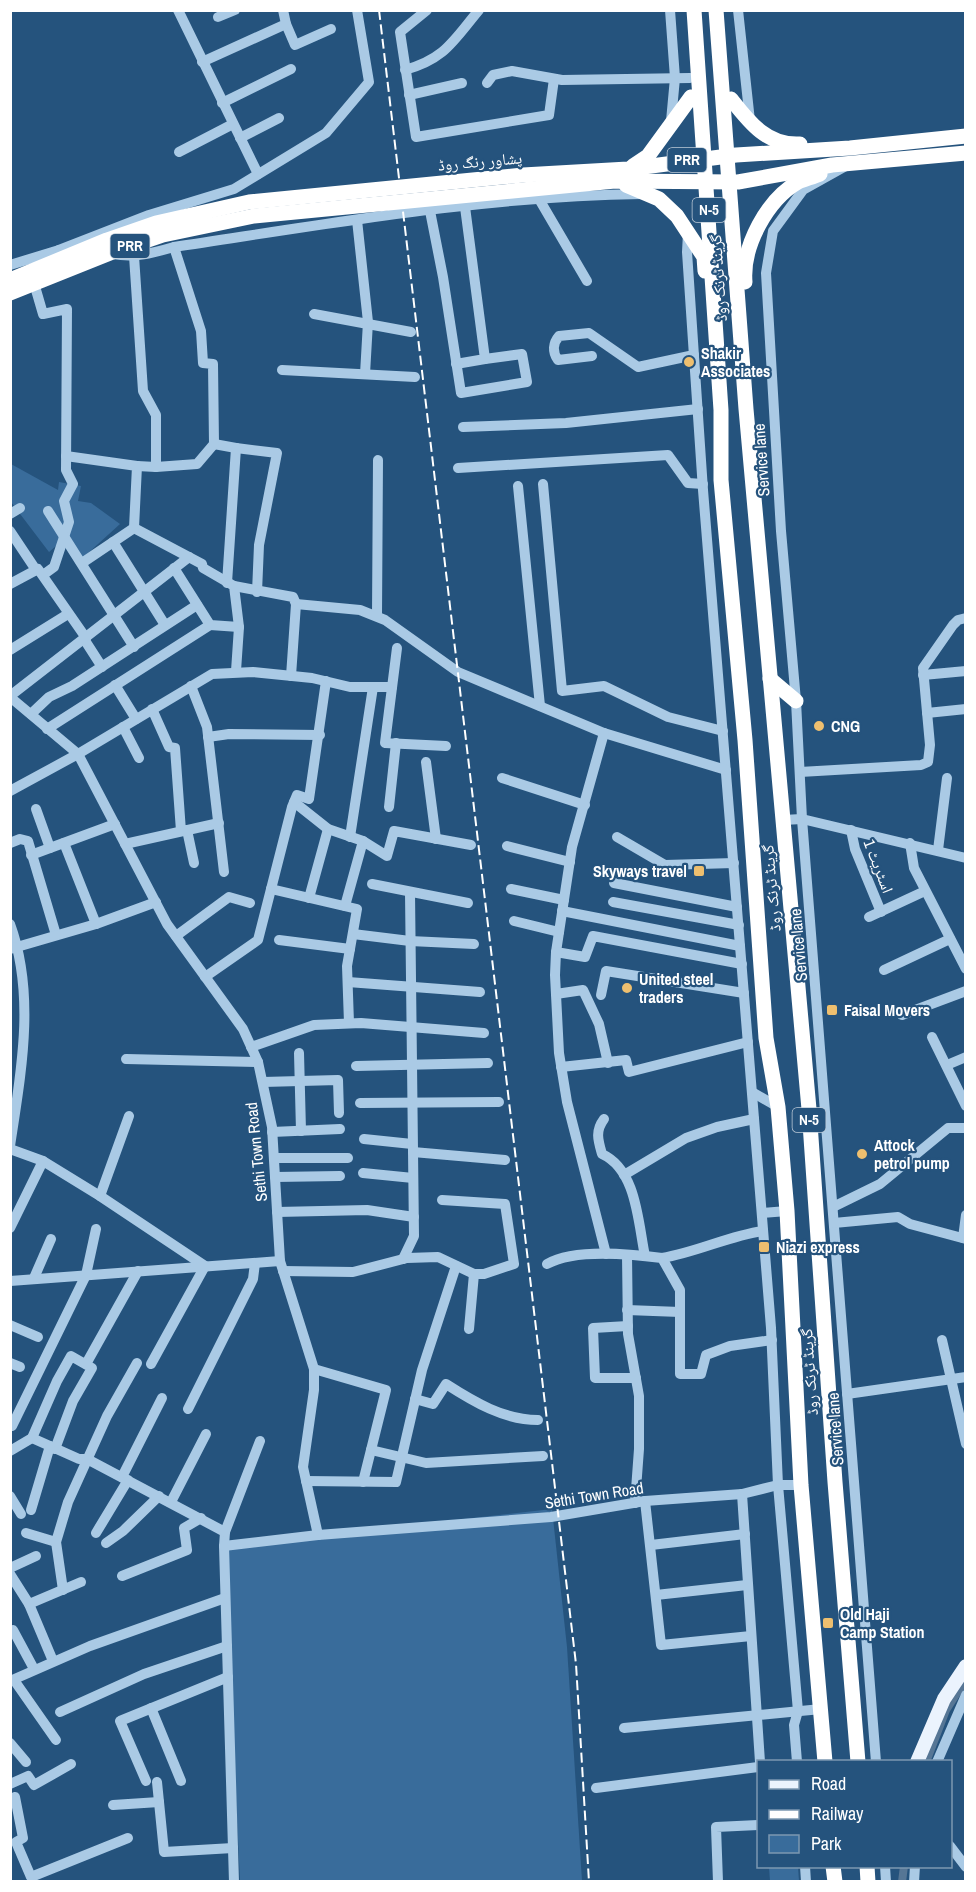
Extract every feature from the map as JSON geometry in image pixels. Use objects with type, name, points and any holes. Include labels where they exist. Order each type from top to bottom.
[{"type":"highway","points":[[684,10],[682,78],[691,97],[721,480]]},
{"type":"highway","name":"گرینڈ ٹرنک روڈ","points":[[694,10],[721,410],[721,480],[766,1038],[778,1107],[787,1211],[796,1333],[801,1485],[825,1760]]},
{"type":"highway","name":"گرینڈ ٹرنک روڈ","points":[[716,10],[746,409],[809,1109],[835,1482],[858,1760]]},
{"type":"highway","points":[[723,10],[755,420],[753,478]]},
{"type":"highway","points":[[628,169],[648,156],[691,97]]},
{"type":"highway","points":[[731,99],[751,124],[764,135],[779,141],[851,156]]},
{"type":"highway","name":"پشاور رنگ روڈ","points":[[851,156],[966,136]]},
{"type":"highway","name":"پشاور رنگ روڈ","points":[[10,280],[46,265],[63,253],[156,223],[252,209],[524,182],[736,155],[851,156],[966,153]]},
{"type":"highway","points":[[744,271],[750,243],[777,201],[798,182],[851,156]]},
{"type":"highway","name":"PRR","points":[[738,182],[851,156]]},
{"type":"highway","points":[[615,181],[659,199],[677,216],[704,257]]},
{"type":"highway","name":"پشاور رنگ روڈ","points":[[524,182],[738,182]]},
{"type":"highway","name":"پشاور رنگ روڈ","points":[[10,293],[110,253],[252,209]]},
{"type":"highway","points":[[10,273],[46,265]]},
{"type":"highway","points":[[770,680],[796,701]]},
{"type":"main road","points":[[917,1760],[947,1696],[966,1666]]},
{"type":"street","points":[[178,10],[258,174]]},
{"type":"street","points":[[219,17],[235,10]]},
{"type":"street","points":[[283,10],[295,45],[331,29]]},
{"type":"street","points":[[10,265],[63,253],[149,215],[234,189],[326,133],[369,82],[357,10]]},
{"type":"street","points":[[428,10],[400,32],[416,137],[549,115],[555,79]]},
{"type":"street","points":[[405,70],[427,64],[442,55],[479,10]]},
{"type":"street","points":[[669,129],[682,78],[670,10]]},
{"type":"street","points":[[738,10],[751,124]]},
{"type":"street","points":[[202,62],[286,24]]},
{"type":"street","points":[[222,103],[291,69]]},
{"type":"street","points":[[487,83],[493,75],[512,71],[555,79],[682,78]]},
{"type":"street","points":[[408,94],[462,83]]},
{"type":"street","points":[[240,138],[279,118]]},
{"type":"street","points":[[179,152],[232,124]]},
{"type":"street","name":"Service lane","points":[[851,156],[803,190],[773,231],[766,273],[781,531],[796,701],[802,819],[827,1113],[876,1760]]},
{"type":"street","points":[[110,253],[134,256],[174,247],[357,220],[538,199],[649,194]]},
{"type":"street","points":[[538,199],[587,281]]},
{"type":"street","points":[[465,207],[485,359]]},
{"type":"street","points":[[430,211],[443,277],[456,364],[461,393],[527,382],[522,354],[456,364]]},
{"type":"street","points":[[357,220],[368,322],[365,374]]},
{"type":"street","points":[[688,233],[687,252],[702,484],[772,1340],[778,1485],[798,1711],[794,1725],[797,1760]]},
{"type":"street","points":[[66,456],[137,466],[197,464],[214,444],[213,364],[203,363],[201,331],[174,247]]},
{"type":"street","points":[[134,256],[143,391],[156,415],[156,466]]},
{"type":"street","points":[[10,585],[54,567],[69,522],[64,501],[73,484],[66,471],[67,309],[43,314],[34,283]]},
{"type":"street","points":[[314,314],[368,322],[411,332]]},
{"type":"street","points":[[592,356],[558,360],[554,355],[555,341],[559,336],[589,333],[638,367],[694,355]]},
{"type":"street","points":[[282,370],[415,377]]},
{"type":"street","points":[[463,427],[566,423],[698,409]]},
{"type":"street","points":[[214,444],[277,453],[259,544],[257,592]]},
{"type":"street","points":[[236,448],[230,585],[239,627],[236,671]]},
{"type":"street","points":[[458,468],[668,455],[688,483],[702,484]]},
{"type":"street","points":[[377,616],[378,460]]},
{"type":"street","points":[[134,528],[137,466]]},
{"type":"street","points":[[543,484],[562,691],[604,686],[668,717],[723,731]]},
{"type":"street","points":[[518,486],[540,706]]},
{"type":"street","points":[[48,511],[134,647]]},
{"type":"street","points":[[82,563],[134,528]]},
{"type":"street","points":[[134,528],[189,557],[230,585],[257,592],[293,597],[297,604],[291,676]]},
{"type":"street","points":[[10,531],[85,638],[102,667]]},
{"type":"street","points":[[113,542],[165,625]]},
{"type":"street","points":[[10,697],[189,557]]},
{"type":"street","points":[[174,568],[210,625]]},
{"type":"street","points":[[297,604],[360,610],[377,616],[458,672],[604,733],[726,770]]},
{"type":"street","points":[[30,714],[49,697],[102,667],[197,605]]},
{"type":"street","points":[[10,650],[68,614]]},
{"type":"street","points":[[800,772],[925,764],[930,755],[924,664],[953,625],[958,620],[966,618]]},
{"type":"street","points":[[47,729],[210,625],[239,627]]},
{"type":"street","points":[[397,648],[385,743],[446,746]]},
{"type":"street","points":[[719,671],[738,670]]},
{"type":"street","points":[[10,790],[78,754],[212,674],[236,671],[291,676],[350,687],[392,687]]},
{"type":"street","points":[[923,675],[966,671]]},
{"type":"street","points":[[205,977],[258,940],[294,802],[297,795],[309,799],[326,681]]},
{"type":"street","points":[[115,686],[136,719]]},
{"type":"street","points":[[191,686],[208,737],[224,872]]},
{"type":"street","points":[[350,837],[373,687]]},
{"type":"street","name":"Sethi Town Road","points":[[10,697],[78,754],[156,902],[176,936],[243,1029],[258,1062],[272,1132],[281,1266],[314,1369],[314,1390],[303,1467],[318,1534]]},
{"type":"street","points":[[152,709],[169,747],[175,748],[184,831],[194,863]]},
{"type":"street","points":[[927,713],[966,709]]},
{"type":"street","points":[[123,727],[139,758]]},
{"type":"street","points":[[604,733],[570,862],[555,952],[561,1067],[567,1102],[606,1254]]},
{"type":"street","points":[[208,737],[229,734],[320,735]]},
{"type":"street","points":[[389,807],[396,743]]},
{"type":"street","points":[[426,762],[436,839]]},
{"type":"street","points":[[502,778],[585,805]]},
{"type":"street","points":[[938,850],[947,778]]},
{"type":"street","points":[[294,802],[328,829],[363,841],[387,856],[394,831],[471,845]]},
{"type":"street","points":[[36,809],[50,848]]},
{"type":"street","points":[[783,820],[802,819],[966,858]]},
{"type":"street","points":[[125,844],[219,823]]},
{"type":"street","points":[[31,855],[115,824]]},
{"type":"street","points":[[309,898],[328,829]]},
{"type":"street","name":"اسٹریٹ 1","points":[[851,830],[855,849],[881,912]]},
{"type":"street","points":[[616,837],[665,865],[734,867],[754,870]]},
{"type":"street","points":[[10,843],[25,838],[56,935]]},
{"type":"street","points":[[345,906],[363,841]]},
{"type":"street","points":[[64,843],[96,924]]},
{"type":"street","points":[[910,843],[914,868],[966,969]]},
{"type":"street","points":[[507,846],[570,862]]},
{"type":"street","points":[[614,883],[737,907]]},
{"type":"street","points":[[372,884],[468,903]]},
{"type":"street","points":[[271,889],[357,909],[350,949],[349,1023]]},
{"type":"street","points":[[511,889],[563,905],[740,946]]},
{"type":"street","points":[[869,917],[925,891]]},
{"type":"street","points":[[403,1259],[414,1236],[410,893]]},
{"type":"street","points":[[176,936],[229,897],[250,903]]},
{"type":"street","points":[[15,948],[96,924],[156,902]]},
{"type":"street","points":[[613,902],[739,925]]},
{"type":"street","points":[[514,921],[559,932]]},
{"type":"street","points":[[10,924],[26,1042],[10,1148],[43,1161],[205,1266]]},
{"type":"street","points":[[353,934],[410,941],[474,944]]},
{"type":"street","points":[[555,952],[585,957],[593,936],[741,964]]},
{"type":"street","points":[[279,939],[350,949]]},
{"type":"street","points":[[885,970],[950,939]]},
{"type":"street","points":[[601,994],[606,971],[744,993]]},
{"type":"street","points":[[348,982],[480,992]]},
{"type":"street","points":[[556,994],[583,990],[599,1024],[608,1063]]},
{"type":"street","points":[[902,1015],[966,992]]},
{"type":"street","points":[[251,1047],[314,1025],[349,1023],[484,1032]]},
{"type":"street","points":[[932,1037],[966,1107]]},
{"type":"street","points":[[561,1067],[626,1060],[629,1072],[748,1046],[766,1038]]},
{"type":"street","points":[[299,1053],[301,1131]]},
{"type":"street","points":[[947,1065],[966,1057]]},
{"type":"street","points":[[126,1059],[258,1062]]},
{"type":"street","points":[[356,1066],[488,1063]]},
{"type":"street","points":[[263,1082],[338,1080],[339,1113]]},
{"type":"street","points":[[752,1092],[778,1107]]},
{"type":"street","points":[[360,1103],[499,1102]]},
{"type":"street","points":[[809,1109],[827,1113]]},
{"type":"street","points":[[100,1196],[129,1116]]},
{"type":"street","points":[[604,1119],[597,1138],[602,1154],[614,1159],[630,1186],[645,1256]]},
{"type":"street","points":[[624,1175],[686,1138],[717,1127],[754,1119]]},
{"type":"street","points":[[833,1207],[880,1184],[948,1128],[966,1128]]},
{"type":"street","points":[[272,1132],[340,1129]]},
{"type":"street","points":[[364,1139],[506,1160]]},
{"type":"street","points":[[274,1158],[348,1158]]},
{"type":"street","points":[[10,1228],[43,1161]]},
{"type":"street","points":[[363,1173],[413,1178]]},
{"type":"street","points":[[275,1177],[340,1176]]},
{"type":"street","points":[[10,1281],[255,1263],[352,1272],[403,1259],[438,1257],[474,1274],[484,1274],[514,1264],[505,1203],[442,1200]]},
{"type":"street","points":[[277,1212],[367,1210],[414,1217]]},
{"type":"street","points":[[762,1214],[787,1211]]},
{"type":"street","points":[[834,1223],[898,1217],[910,1224],[964,1238],[966,1215]]},
{"type":"street","points":[[12,1426],[86,1275],[96,1229]]},
{"type":"street","points":[[547,1264],[556,1259],[606,1254],[663,1258],[691,1253],[739,1234],[763,1231]]},
{"type":"street","points":[[34,1278],[51,1239]]},
{"type":"street","points":[[627,1255],[628,1326],[639,1396],[640,1502],[651,1545],[661,1645],[751,1636]]},
{"type":"street","points":[[663,1258],[680,1290],[680,1374],[701,1374],[706,1355],[730,1346],[772,1340]]},
{"type":"street","points":[[188,1409],[253,1279],[255,1263]]},
{"type":"street","points":[[151,1364],[205,1266]]},
{"type":"street","points":[[306,1481],[396,1482],[415,1399],[456,1266]]},
{"type":"street","points":[[86,1364],[138,1271]]},
{"type":"street","points":[[469,1329],[474,1274]]},
{"type":"street","points":[[627,1310],[680,1312]]},
{"type":"street","points":[[10,1325],[38,1337]]},
{"type":"street","points":[[628,1326],[593,1328],[595,1378],[636,1378]]},
{"type":"street","points":[[771,1328],[796,1333]]},
{"type":"street","points":[[942,1340],[966,1444]]},
{"type":"street","points":[[10,1452],[32,1438],[57,1381],[72,1356],[92,1368],[73,1401],[26,1512],[10,1496]]},
{"type":"street","points":[[63,1590],[56,1542],[68,1503],[107,1416],[137,1363]]},
{"type":"street","points":[[314,1369],[386,1389],[363,1482]]},
{"type":"street","points":[[847,1394],[966,1377]]},
{"type":"street","points":[[415,1399],[434,1404],[446,1384],[496,1412],[521,1420],[538,1420]]},
{"type":"street","points":[[96,1533],[125,1478],[162,1398]]},
{"type":"street","points":[[171,1503],[206,1434]]},
{"type":"street","points":[[32,1438],[79,1459],[87,1459],[225,1532]]},
{"type":"street","points":[[234,1881],[224,1546],[225,1532],[260,1441]]},
{"type":"street","points":[[371,1450],[426,1463],[543,1456]]},
{"type":"street","points":[[835,1482],[855,1489]]},
{"type":"street","name":"Sethi Town Road","points":[[224,1546],[318,1534],[551,1517],[640,1502],[742,1494],[778,1485],[801,1485]]},
{"type":"street","points":[[742,1494],[760,1760]]},
{"type":"street","points":[[106,1543],[123,1531],[159,1496]]},
{"type":"street","points":[[122,1576],[187,1550],[184,1528],[201,1518]]},
{"type":"street","points":[[26,1533],[56,1542]]},
{"type":"street","points":[[651,1545],[745,1534]]},
{"type":"street","points":[[10,1568],[36,1556]]},
{"type":"street","points":[[10,1574],[29,1604],[53,1661]]},
{"type":"street","points":[[29,1604],[81,1582]]},
{"type":"street","points":[[656,1595],[747,1585]]},
{"type":"street","points":[[56,1740],[12,1680],[53,1661],[225,1598]]},
{"type":"street","points":[[10,1631],[12,1630],[34,1669]]},
{"type":"street","points":[[60,1712],[144,1674],[227,1646]]},
{"type":"street","points":[[228,1677],[120,1720],[159,1802],[164,1852],[233,1848]]},
{"type":"street","points":[[937,1760],[943,1740],[963,1700],[947,1696]]},
{"type":"street","points":[[151,1708],[181,1781]]},
{"type":"street","points":[[624,1728],[821,1709]]},
{"type":"street","points":[[931,1731],[943,1740]]},
{"type":"street","points":[[10,1743],[26,1762]]},
{"type":"street","points":[[10,1784],[28,1776],[34,1785],[71,1764]]},
{"type":"street","points":[[596,1788],[757,1767]]},
{"type":"street","points":[[15,1797],[23,1838],[16,1842],[31,1877],[46,1876],[128,1838]]},
{"type":"street","points":[[113,1805],[159,1802]]},
{"type":"street","points":[[718,1881],[716,1827],[757,1825]]},
{"type":"street","points":[[952,1847],[966,1868]]},
{"type":"green space","points":[[11,464],[58,490],[59,482],[81,486],[78,501],[91,503],[120,524],[76,564],[63,540],[49,552],[11,502]]},
{"type":"green space","points":[[552,1509],[567,1647],[582,1881],[240,1881],[224,1546]]},
{"type":"green space","points":[[769,1868],[798,1868],[799,1881],[770,1881]]},
{"type":"waterway","points":[[927,1760],[946,1710],[966,1679]]},
{"type":"waterway","points":[[902,1882],[904,1868]]},
{"type":"railway","points":[[379,10],[576,1664],[589,1882]]},
{"type":"place","name":"Shakir Associates","points":[[689,362]]},
{"type":"place","name":"CNG","points":[[819,726]]},
{"type":"place","name":"Skyways travel","points":[[699,871]]},
{"type":"place","name":"United steel traders","points":[[627,988]]},
{"type":"place","name":"Faisal Movers","points":[[832,1010]]},
{"type":"place","name":"Attock petrol pump","points":[[862,1154]]},
{"type":"place","name":"Niazi express","points":[[764,1247]]},
{"type":"place","name":"Old Haji Camp Station","points":[[828,1623]]}]
